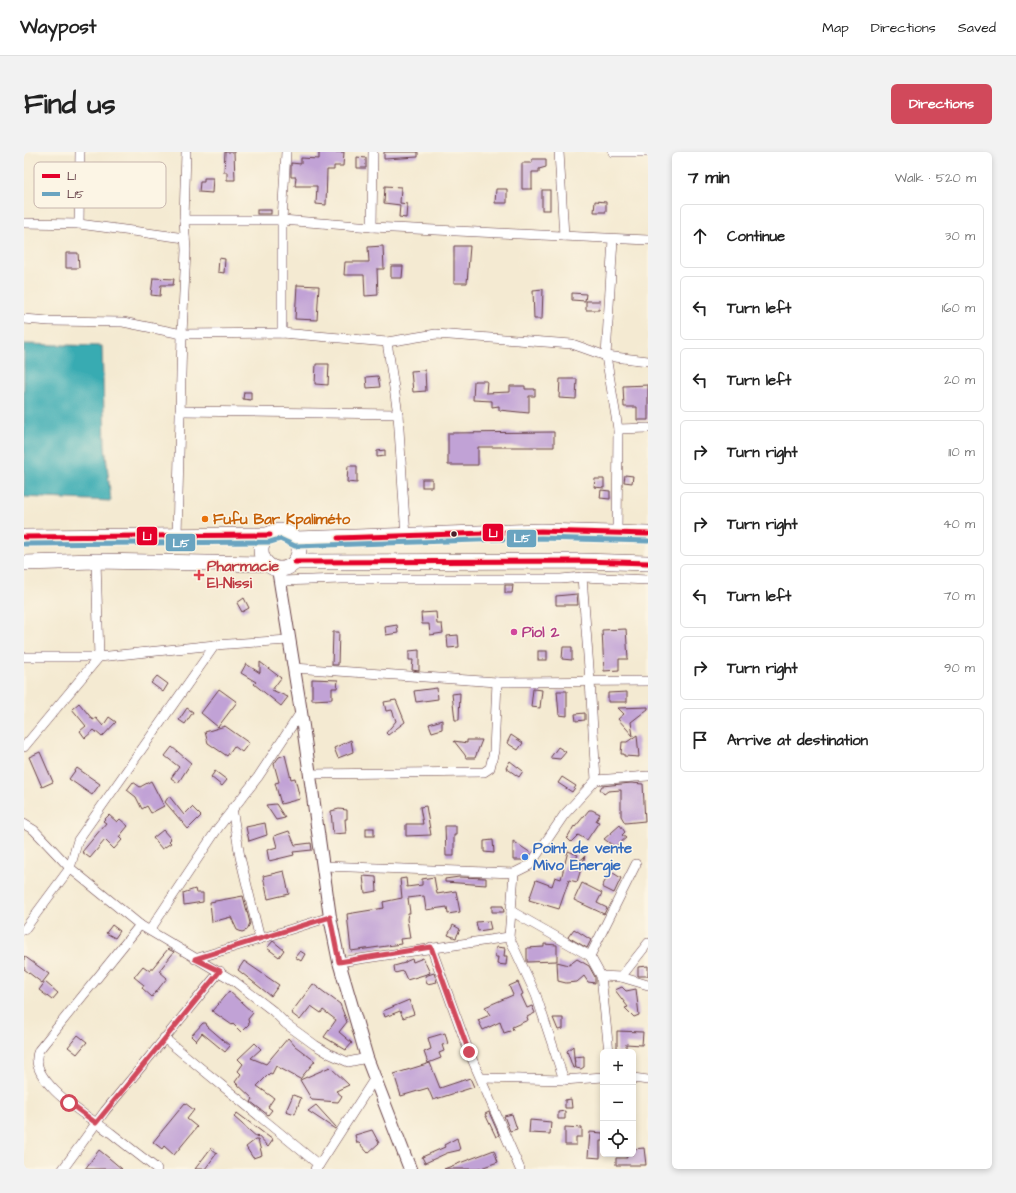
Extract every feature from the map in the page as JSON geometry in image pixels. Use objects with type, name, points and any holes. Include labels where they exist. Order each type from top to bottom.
[{"type":"highway","points":[[295,539],[406,537],[453,533],[541,531],[648,534]]},
{"type":"highway","points":[[24,537],[177,536],[270,534],[280,532],[291,535],[295,539],[299,550],[294,562],[290,566],[275,571],[96,561],[24,563]]},
{"type":"highway","points":[[270,534],[266,538],[261,549],[264,560],[275,571]]},
{"type":"highway","points":[[294,562],[582,561],[648,563]]},
{"type":"street","points":[[80,152],[80,162]]},
{"type":"street","points":[[177,536],[182,334],[186,250],[184,220],[186,152]]},
{"type":"street","points":[[282,333],[282,220],[286,152]]},
{"type":"street","points":[[372,227],[373,152]]},
{"type":"street","points":[[559,152],[564,236]]},
{"type":"street","points":[[613,152],[647,152]]},
{"type":"street","points":[[79,208],[79,224]]},
{"type":"street","points":[[184,220],[282,220],[372,227],[648,240]]},
{"type":"street","points":[[24,223],[79,224],[185,238]]},
{"type":"street","points":[[613,239],[606,356],[618,429],[617,533]]},
{"type":"street","points":[[24,319],[49,321],[123,322],[182,334],[282,333],[387,342],[436,334],[572,344],[606,356],[648,361]]},
{"type":"street","points":[[387,342],[398,414],[406,537]]},
{"type":"street","points":[[180,411],[398,414]]},
{"type":"street","points":[[618,429],[648,428]]},
{"type":"street","points":[[24,747],[100,657],[96,561]]},
{"type":"street","points":[[410,1169],[367,1058],[339,962],[330,917],[302,712],[275,571],[350,579],[561,579],[582,577],[648,580]]},
{"type":"street","points":[[582,577],[596,780]]},
{"type":"street","points":[[24,657],[100,657],[215,645],[288,640]]},
{"type":"street","points":[[24,930],[70,868],[78,840],[215,645]]},
{"type":"street","points":[[294,668],[497,682],[648,681]]},
{"type":"street","points":[[310,774],[484,772],[490,768],[494,751],[497,682]]},
{"type":"street","points":[[150,930],[232,808],[258,777],[302,712]]},
{"type":"street","points":[[323,866],[514,873],[530,865],[564,815],[596,780],[648,776]]},
{"type":"street","points":[[232,808],[240,857],[260,939]]},
{"type":"street","points":[[24,824],[34,830],[70,868],[140,925],[195,959],[220,971],[272,1011],[286,1024],[330,1054],[348,1062],[367,1058]]},
{"type":"street","points":[[590,956],[636,864]]},
{"type":"street","points":[[514,873],[509,937],[536,995],[564,1080]]},
{"type":"street","points":[[511,911],[590,956],[600,976],[609,1049]]},
{"type":"street","points":[[195,959],[330,917]]},
{"type":"street","points":[[140,925],[76,1003],[37,1055],[38,1067],[47,1081],[69,1103],[158,1169]]},
{"type":"street","points":[[339,962],[431,947],[509,937]]},
{"type":"street","points":[[621,977],[648,943]]},
{"type":"street","points":[[431,947],[466,1044],[520,1169]]},
{"type":"street","points":[[63,1169],[96,1123],[220,971]]},
{"type":"street","points":[[600,976],[621,977],[648,985]]},
{"type":"street","points":[[164,1038],[317,1167],[375,1078]]},
{"type":"street","points":[[481,1078],[564,1080],[600,1077]]},
{"type":"street","points":[[636,1078],[648,1080]]},
{"type":"water","points":[[24,344],[102,346],[105,446],[111,501],[24,497]]},
{"type":"building","points":[[225,152],[234,152],[235,180],[227,180],[227,172],[224,172]]},
{"type":"building","points":[[319,152],[344,152],[343,166],[334,166],[334,170],[327,170],[326,205],[316,204],[317,186],[295,186],[296,177],[291,177],[291,163],[301,164],[301,158],[319,159]]},
{"type":"building","points":[[384,152],[418,152],[418,157],[384,159]]},
{"type":"building","points":[[357,157],[366,158],[366,168],[357,168]]},
{"type":"building","points":[[532,159],[546,159],[546,167],[539,169],[539,172],[532,172],[532,189],[522,189],[522,163],[532,163]]},
{"type":"building","points":[[204,178],[213,178],[212,193],[199,192],[200,182],[204,182]]},
{"type":"building","points":[[385,186],[401,187],[400,203],[407,204],[406,218],[399,217],[400,205],[384,203]]},
{"type":"building","points":[[496,189],[507,189],[507,203],[495,203]]},
{"type":"building","points":[[542,190],[550,190],[550,210],[542,210]]},
{"type":"building","points":[[595,201],[606,202],[606,212],[594,212]]},
{"type":"building","points":[[257,210],[271,210],[271,214],[257,214]]},
{"type":"building","points":[[383,246],[384,269],[377,269],[378,295],[365,296],[364,275],[344,275],[345,262],[369,262],[368,247]]},
{"type":"building","points":[[454,246],[470,246],[467,283],[454,283]]},
{"type":"building","points":[[66,253],[78,253],[79,268],[66,268]]},
{"type":"building","points":[[219,258],[225,259],[224,273],[218,272]]},
{"type":"building","points":[[391,266],[403,266],[402,278],[391,278]]},
{"type":"building","points":[[153,278],[174,279],[173,285],[161,285],[160,296],[151,295]]},
{"type":"building","points":[[297,285],[319,286],[317,320],[295,319]]},
{"type":"building","points":[[543,289],[542,319],[534,319],[533,290]]},
{"type":"building","points":[[572,293],[586,294],[585,301],[572,300]]},
{"type":"building","points":[[586,301],[600,301],[599,310],[586,310]]},
{"type":"building","points":[[316,364],[329,364],[328,385],[315,384]]},
{"type":"building","points":[[425,370],[426,391],[413,392],[411,371]]},
{"type":"building","points":[[378,376],[380,387],[367,388],[366,377]]},
{"type":"building","points":[[560,379],[577,379],[576,399],[559,398]]},
{"type":"building","points":[[474,381],[487,381],[486,393],[510,392],[510,386],[525,386],[525,389],[535,389],[535,396],[529,396],[529,413],[499,410],[499,406],[492,407],[492,401],[473,400]]},
{"type":"building","points":[[648,385],[648,420],[637,420],[637,407],[624,407],[623,386]]},
{"type":"building","points":[[244,392],[251,392],[251,400],[243,399]]},
{"type":"building","points":[[554,432],[554,447],[478,447],[478,465],[448,465],[448,433]]},
{"type":"building","points":[[385,450],[385,456],[377,457],[377,451]]},
{"type":"building","points":[[348,466],[357,466],[357,483],[347,482]]},
{"type":"building","points":[[625,475],[633,476],[632,483],[624,482]]},
{"type":"building","points":[[422,479],[432,479],[432,487],[422,487]]},
{"type":"building","points":[[595,479],[604,479],[604,488],[594,487]]},
{"type":"building","points":[[601,490],[610,491],[610,499],[600,498]]},
{"type":"building","points":[[505,585],[513,585],[512,593],[505,593]]},
{"type":"building","points":[[577,594],[578,605],[556,605],[556,596]]},
{"type":"building","points":[[244,598],[249,608],[242,612],[237,603]]},
{"type":"building","points":[[436,612],[437,624],[442,624],[443,633],[430,635],[429,624],[422,624],[421,613]]},
{"type":"building","points":[[397,625],[398,633],[386,635],[385,627]]},
{"type":"building","points":[[626,629],[628,659],[619,659],[619,670],[604,671],[602,630]]},
{"type":"building","points":[[333,632],[339,632],[338,665],[332,665]]},
{"type":"building","points":[[458,635],[459,647],[448,648],[447,636]]},
{"type":"building","points":[[563,647],[572,647],[572,660],[562,659]]},
{"type":"building","points":[[419,650],[419,671],[412,670],[413,660],[409,660],[409,651]]},
{"type":"building","points":[[538,651],[547,651],[547,660],[538,660]]},
{"type":"building","points":[[260,662],[281,678],[272,690],[288,697],[281,706],[254,684],[256,682],[241,673],[246,664],[260,673]]},
{"type":"building","points":[[157,676],[168,684],[163,692],[151,683]]},
{"type":"building","points":[[312,679],[338,680],[337,688],[332,688],[332,699],[312,700]]},
{"type":"building","points":[[437,688],[438,699],[416,702],[414,691]]},
{"type":"building","points":[[219,689],[237,702],[218,727],[201,713]]},
{"type":"building","points":[[533,689],[542,690],[540,708],[531,707]]},
{"type":"building","points":[[557,691],[567,691],[567,716],[559,715]]},
{"type":"building","points":[[627,692],[627,702],[608,702],[608,693]]},
{"type":"building","points":[[460,693],[459,720],[455,720],[452,694]]},
{"type":"building","points":[[396,700],[405,722],[388,735],[386,733],[396,721],[392,710],[386,711],[384,702]]},
{"type":"building","points":[[79,703],[93,720],[96,718],[103,726],[109,717],[116,722],[102,737],[94,730],[85,738],[80,731],[86,726],[72,709]]},
{"type":"building","points":[[648,707],[648,709],[631,722],[633,736],[618,719],[624,714],[618,708]]},
{"type":"building","points":[[187,708],[193,712],[185,724],[179,720]]},
{"type":"building","points":[[585,713],[585,720],[576,721],[575,714]]},
{"type":"building","points":[[442,720],[442,729],[432,732],[429,724]]},
{"type":"building","points":[[225,726],[249,743],[242,752],[234,746],[227,756],[208,743],[205,732]]},
{"type":"building","points":[[511,735],[523,743],[518,750],[507,743]]},
{"type":"building","points":[[637,735],[639,757],[624,756],[624,754],[621,754],[622,742],[627,742]]},
{"type":"building","points":[[351,740],[353,752],[338,758],[334,748]]},
{"type":"building","points":[[467,740],[482,740],[475,758],[466,758],[454,741],[467,743]]},
{"type":"building","points":[[172,747],[191,763],[178,783],[171,778],[179,767],[165,756]]},
{"type":"building","points":[[558,747],[566,752],[560,759],[550,758]]},
{"type":"building","points":[[40,752],[53,782],[42,787],[29,757]]},
{"type":"building","points":[[285,755],[291,779],[295,778],[300,799],[281,804],[275,783],[279,782],[274,764],[279,757]]},
{"type":"building","points":[[510,761],[523,771],[519,777],[506,768]]},
{"type":"building","points":[[77,768],[100,784],[92,795],[69,779]]},
{"type":"building","points":[[215,771],[227,780],[222,786],[211,777]]},
{"type":"building","points":[[562,777],[576,786],[572,792],[558,783]]},
{"type":"building","points":[[151,781],[164,806],[151,813],[147,806],[142,809],[136,797],[127,790],[133,782],[140,787]]},
{"type":"building","points":[[631,783],[643,784],[645,821],[625,823],[621,816],[621,790],[608,791],[604,794],[600,789],[602,786]]},
{"type":"building","points":[[169,796],[184,815],[192,807],[201,816],[188,829],[165,802]]},
{"type":"building","points":[[276,804],[285,818],[276,820],[266,805]]},
{"type":"building","points":[[426,806],[431,835],[406,836],[406,824],[423,824],[420,807]]},
{"type":"building","points":[[339,809],[347,810],[347,819],[345,819],[346,833],[333,834],[331,811]]},
{"type":"building","points":[[589,810],[600,814],[596,821],[599,822],[587,840],[578,835],[571,842],[567,838],[574,826],[575,827]]},
{"type":"building","points":[[109,815],[117,822],[120,819],[128,826],[119,837],[122,840],[114,849],[105,840],[90,858],[82,852],[106,823],[103,821]]},
{"type":"building","points":[[265,823],[267,835],[249,841],[246,827]]},
{"type":"building","points":[[620,825],[625,832],[622,835],[626,838],[615,847],[604,839]]},
{"type":"building","points":[[445,826],[456,826],[456,835],[454,835],[454,856],[446,856]]},
{"type":"building","points":[[366,828],[374,828],[374,836],[366,836]]},
{"type":"building","points":[[163,830],[171,839],[169,841],[171,843],[162,849],[153,838]]},
{"type":"building","points":[[289,831],[295,845],[311,843],[312,850],[293,852],[294,855],[269,861],[267,850],[277,847],[274,836]]},
{"type":"building","points":[[493,840],[494,853],[484,852],[484,841]]},
{"type":"building","points":[[513,841],[531,853],[526,860],[513,860]]},
{"type":"building","points":[[568,851],[578,855],[570,870],[585,856],[577,882],[569,880],[559,909],[529,900],[536,880],[552,886],[555,877],[561,879]]},
{"type":"building","points":[[284,871],[289,894],[268,899],[263,876]]},
{"type":"building","points":[[610,871],[621,878],[614,893],[602,887]]},
{"type":"building","points":[[363,876],[376,877],[377,891],[365,893]]},
{"type":"building","points":[[434,877],[437,894],[456,891],[460,912],[448,914],[447,907],[426,910],[424,896],[408,898],[410,913],[408,913],[407,919],[410,938],[400,939],[401,944],[351,951],[347,914],[384,908],[383,902],[402,898],[400,879],[406,878],[407,887],[422,885],[422,879]]},
{"type":"building","points":[[459,877],[486,878],[486,885],[445,882],[445,879]]},
{"type":"building","points":[[582,883],[602,893],[597,903],[607,908],[604,914],[574,900]]},
{"type":"building","points":[[195,889],[196,893],[203,893],[203,902],[184,905],[183,893]]},
{"type":"building","points":[[243,896],[250,923],[247,930],[242,932],[237,930],[231,917],[212,922],[210,902]]},
{"type":"building","points":[[492,906],[503,906],[504,912],[492,912]]},
{"type":"building","points":[[489,921],[491,929],[478,931],[476,922]]},
{"type":"building","points":[[112,925],[120,931],[115,938],[106,933]]},
{"type":"building","points":[[453,925],[460,929],[456,938],[448,935]]},
{"type":"building","points":[[574,929],[591,940],[587,948],[568,937]]},
{"type":"building","points":[[273,941],[284,950],[279,957],[267,948]]},
{"type":"building","points":[[544,944],[557,945],[557,961],[527,962],[527,948],[544,947]]},
{"type":"building","points":[[496,947],[505,948],[504,956],[507,956],[506,965],[497,964],[498,957],[495,957]]},
{"type":"building","points":[[168,949],[174,952],[159,971],[167,978],[152,997],[142,988],[144,985],[134,977],[143,966],[150,971]]},
{"type":"building","points":[[300,951],[305,954],[301,961],[295,957]]},
{"type":"building","points":[[24,956],[49,974],[42,983],[24,969]]},
{"type":"building","points":[[423,958],[430,973],[407,980],[403,971],[395,973],[394,966],[412,959],[413,962]]},
{"type":"building","points":[[577,959],[589,966],[595,977],[595,983],[588,982],[584,976],[577,982],[566,983],[558,981],[557,962],[569,965]]},
{"type":"building","points":[[244,961],[279,985],[271,996],[238,970]]},
{"type":"building","points":[[648,966],[648,976],[638,976],[638,967]]},
{"type":"building","points":[[434,973],[437,982],[427,984],[425,976]]},
{"type":"building","points":[[45,982],[58,993],[52,1000],[39,990]]},
{"type":"building","points":[[518,982],[523,994],[521,995],[527,1008],[532,1006],[535,1013],[527,1017],[528,1020],[512,1027],[513,1030],[504,1033],[500,1022],[483,1030],[478,1020],[490,1015],[485,1007],[513,995],[509,986]]},
{"type":"building","points":[[313,984],[340,1004],[347,1022],[339,1032],[352,1043],[346,1050],[324,1037],[336,1020],[323,1010],[321,1013],[311,1006],[300,1020],[291,1013]]},
{"type":"building","points":[[622,987],[626,991],[636,989],[639,1015],[634,1017],[625,1008],[628,1007],[615,990]]},
{"type":"building","points":[[229,991],[253,1013],[248,1019],[249,1024],[241,1032],[233,1024],[232,1025],[212,1011]]},
{"type":"building","points":[[409,1000],[414,1014],[403,1018],[400,1011],[385,1017],[383,1011]]},
{"type":"building","points":[[553,1018],[563,1018],[563,1029],[558,1030]]},
{"type":"building","points":[[203,1023],[206,1023],[207,1026],[230,1046],[225,1052],[202,1033],[196,1041],[191,1036]]},
{"type":"building","points":[[617,1031],[643,1032],[642,1045],[626,1044],[626,1049],[617,1049]]},
{"type":"building","points":[[445,1033],[448,1044],[442,1045],[444,1051],[439,1053],[441,1058],[428,1063],[424,1052],[431,1049],[428,1038]]},
{"type":"building","points":[[78,1035],[87,1042],[77,1054],[68,1047]]},
{"type":"building","points":[[288,1038],[295,1046],[315,1061],[300,1079],[276,1066],[272,1074],[270,1073],[257,1086],[274,1098],[268,1107],[272,1110],[268,1115],[251,1102],[253,1099],[235,1082],[241,1074],[238,1071],[243,1064],[238,1059],[255,1043],[261,1049],[251,1058],[266,1064]]},
{"type":"building","points":[[573,1046],[575,1068],[573,1068],[567,1051]]},
{"type":"building","points":[[584,1056],[584,1067],[581,1069],[576,1068],[574,1057]]},
{"type":"building","points":[[430,1063],[440,1088],[470,1078],[474,1087],[433,1100],[428,1088],[401,1096],[394,1074]]},
{"type":"building","points":[[330,1067],[349,1085],[336,1091],[342,1096],[338,1102],[312,1100],[300,1080]]},
{"type":"building","points":[[293,1095],[301,1098],[295,1114],[286,1111]]},
{"type":"building","points":[[571,1099],[572,1108],[565,1108],[565,1100]]},
{"type":"building","points":[[185,1103],[194,1110],[187,1119],[197,1127],[174,1155],[164,1146],[162,1149],[153,1142]]},
{"type":"building","points":[[316,1105],[336,1127],[335,1129],[308,1111]]},
{"type":"building","points":[[565,1111],[565,1119],[558,1119],[558,1112]]},
{"type":"building","points":[[489,1112],[499,1135],[496,1137],[485,1114]]},
{"type":"building","points":[[237,1113],[273,1140],[268,1147],[257,1135],[258,1138],[234,1117]]},
{"type":"building","points":[[512,1114],[517,1129],[510,1131],[504,1116]]},
{"type":"building","points":[[530,1120],[551,1122],[550,1134],[529,1133]]},
{"type":"building","points":[[565,1127],[582,1128],[582,1137],[576,1137],[576,1145],[565,1145]]},
{"type":"building","points":[[372,1130],[379,1143],[368,1153],[359,1143],[357,1143],[355,1135]]},
{"type":"building","points":[[590,1132],[600,1133],[600,1158],[588,1157]]},
{"type":"building","points":[[457,1138],[460,1150],[447,1153],[425,1163],[422,1157],[445,1147],[444,1145]]},
{"type":"building","points":[[255,1140],[258,1140],[262,1155],[253,1158],[246,1147]]},
{"type":"building","points":[[211,1148],[217,1153],[205,1169],[195,1169]]},
{"type":"building","points":[[644,1148],[646,1165],[616,1165],[616,1158],[636,1157],[636,1149]]},
{"type":"building","points":[[99,1150],[109,1158],[122,1169],[85,1169]]},
{"type":"building","points":[[494,1150],[498,1162],[478,1169],[444,1169]]},
{"type":"transit line","name":"L1","points":[[338,538],[541,531],[648,534]]},
{"type":"transit line","name":"L1","points":[[24,537],[270,535]]},
{"type":"transit line","name":"L15","points":[[24,544],[270,542],[280,539],[295,546],[541,538],[648,541]]},
{"type":"transit line","name":"L1","points":[[295,562],[582,561],[648,563]]},
{"type":"place","name":"Fufu Bar Kpaliméto","points":[[205,519]]},
{"type":"place","name":"Pharmacie El-Nissi","points":[[199,575]]},
{"type":"place","name":"Piol 2","points":[[514,632]]},
{"type":"place","name":"Point de vente Mivo Energie","points":[[525,857]]},
{"type":"route","points":[[69,1103],[96,1123],[171,1029],[220,971],[195,959],[330,917],[339,962],[431,947],[469,1052]]}]
